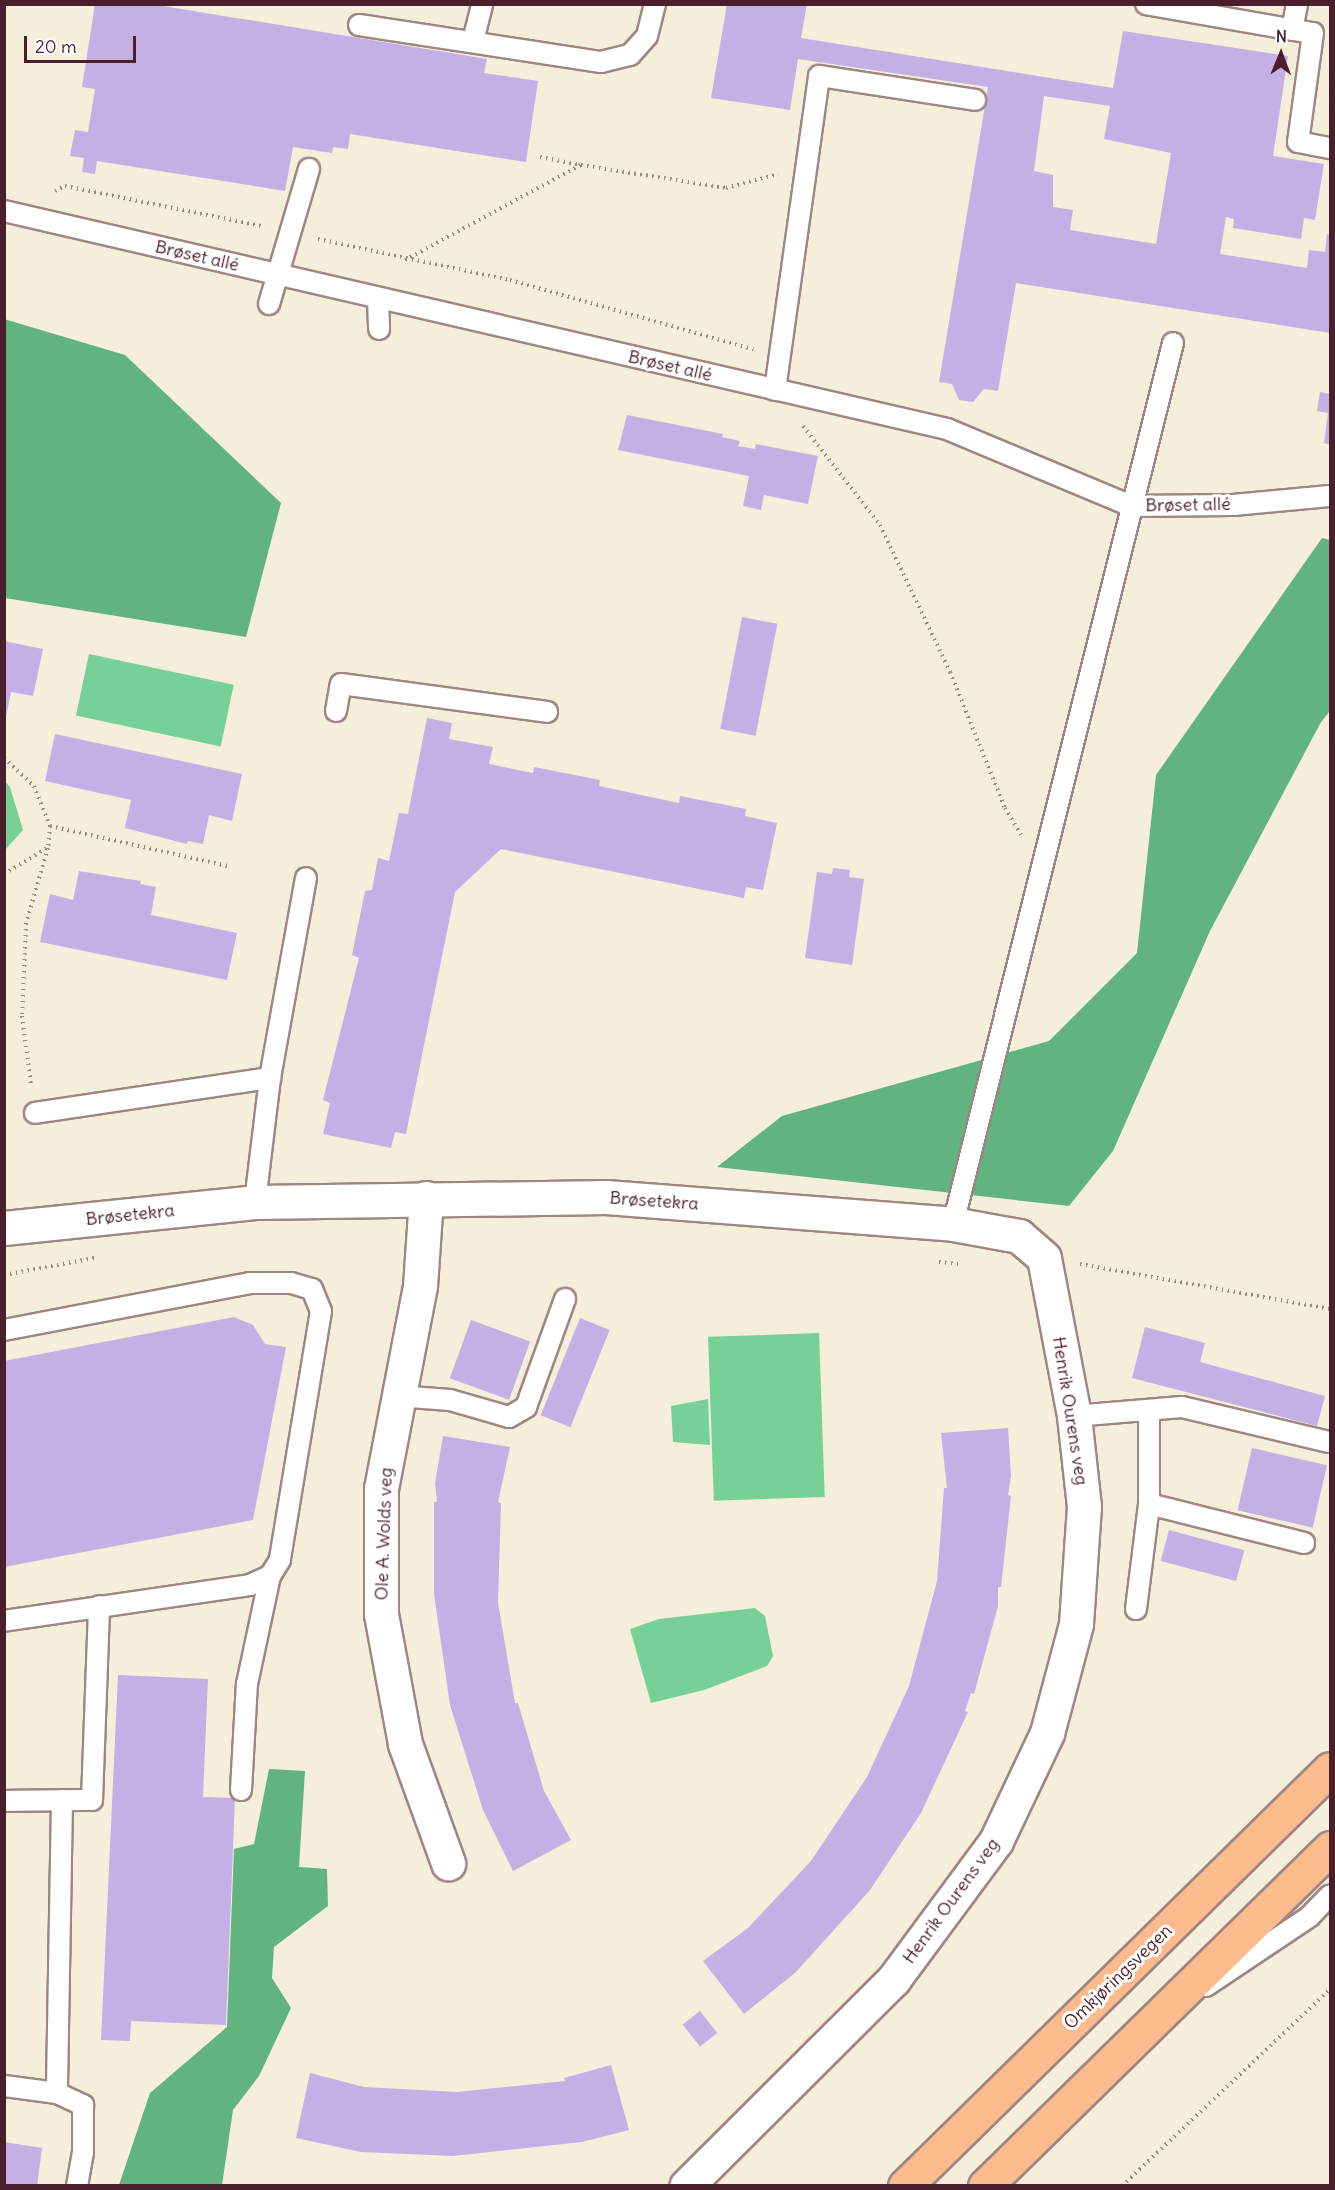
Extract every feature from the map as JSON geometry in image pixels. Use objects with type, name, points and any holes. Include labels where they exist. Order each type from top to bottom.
[{"type":"highway","name":"Omkjøringsvegen","points":[[905,2186],[1330,1769]]},
{"type":"highway","points":[[985,2186],[1330,1848]]},
{"type":"street","name":"Brøsetekra","points":[[4,1228],[255,1202],[426,1197],[606,1197],[953,1224],[1019,1236],[1044,1258]]},
{"type":"street","name":"Ole A. Wolds veg","points":[[426,1197],[420,1286],[381,1488],[381,1614],[405,1744],[448,1863]]},
{"type":"street","name":"Henrik Ourens veg","points":[[686,2186],[894,1979],[996,1841],[1047,1733],[1076,1624],[1084,1506],[1074,1416],[1044,1258]]},
{"type":"lane","points":[[473,41],[482,4]]},
{"type":"lane","points":[[359,26],[473,41],[601,62],[630,55],[647,36],[655,4]]},
{"type":"lane","points":[[1146,4],[1313,33],[1298,142],[1330,148]]},
{"type":"lane","points":[[1292,30],[1297,4]]},
{"type":"lane","points":[[775,390],[804,169],[819,76],[975,100]]},
{"type":"lane","points":[[269,304],[309,169]]},
{"type":"lane","name":"Brøset allé","points":[[7,217],[278,274],[947,429],[1131,506],[1233,505],[1330,496]]},
{"type":"lane","points":[[378,298],[379,329]]},
{"type":"lane","points":[[953,1224],[1173,343]]},
{"type":"lane","points":[[336,711],[341,684],[547,712]]},
{"type":"lane","points":[[255,1202],[270,1078],[306,878]]},
{"type":"lane","points":[[35,1113],[270,1078]]},
{"type":"lane","points":[[4,1330],[250,1283],[291,1282],[312,1289],[321,1311],[280,1560],[270,1576],[247,1684],[241,1790]]},
{"type":"lane","points":[[397,1396],[450,1400],[509,1417],[526,1407],[565,1299]]},
{"type":"lane","points":[[1074,1416],[1182,1407],[1329,1442]]},
{"type":"lane","points":[[1136,1609],[1149,1504],[1149,1410]]},
{"type":"lane","points":[[1149,1504],[1304,1543]]},
{"type":"lane","points":[[4,1621],[250,1585],[270,1576]]},
{"type":"lane","points":[[4,1801],[92,1800],[99,1606]]},
{"type":"lane","points":[[57,2093],[62,1800]]},
{"type":"lane","points":[[1154,2021],[1309,1917],[1330,1896]]},
{"type":"lane","points":[[4,2086],[57,2093],[83,2105],[83,2152],[77,2186]]},
{"type":"path","points":[[540,157],[726,188],[804,169]]},
{"type":"path","points":[[404,260],[581,165]]},
{"type":"path","points":[[7,217],[65,186],[291,232],[404,260],[510,280],[779,356]]},
{"type":"path","points":[[775,390],[880,525],[950,672],[1005,808],[1041,869]]},
{"type":"path","points":[[4,758],[34,786],[50,826],[48,848],[26,923],[22,1016],[35,1113]]},
{"type":"path","points":[[50,826],[228,866]]},
{"type":"path","points":[[4,874],[48,848]]},
{"type":"path","points":[[4,1275],[103,1256]]},
{"type":"path","points":[[1044,1258],[1330,1308]]},
{"type":"path","points":[[932,1261],[966,1265]]},
{"type":"path","points":[[1122,2186],[1330,1989]]},
{"type":"green space","points":[[4,319],[125,355],[281,503],[246,637],[5,598]]},
{"type":"green space","points":[[1322,538],[1330,540],[1330,711],[1321,722],[1210,931],[1113,1151],[1069,1206],[717,1167],[782,1116],[1049,1041],[1137,953],[1156,775]]},
{"type":"green space","points":[[89,654],[234,685],[221,746],[76,716]]},
{"type":"green space","points":[[5,781],[10,787],[23,830],[5,850]]},
{"type":"green space","points":[[819,1333],[825,1497],[714,1501],[708,1337]]},
{"type":"green space","points":[[708,1399],[710,1445],[673,1442],[671,1406]]},
{"type":"green space","points":[[755,1608],[765,1616],[773,1656],[767,1666],[704,1690],[651,1703],[630,1629],[659,1619]]},
{"type":"green space","points":[[269,1769],[305,1771],[299,1867],[327,1869],[328,1906],[274,1947],[272,1978],[291,2008],[259,2076],[233,2110],[222,2185],[119,2185],[150,2093],[227,2027],[234,1849],[254,1844]]},
{"type":"building","points":[[95,4],[151,4],[487,59],[484,73],[538,81],[526,162],[350,134],[348,149],[333,147],[332,153],[293,147],[285,191],[97,161],[95,174],[82,172],[84,158],[70,156],[75,130],[88,132],[95,89],[82,87]]},
{"type":"building","points":[[727,4],[807,4],[801,38],[1113,88],[1123,31],[1288,56],[1273,156],[1324,164],[1315,220],[1304,218],[1301,239],[1233,228],[1234,219],[1226,217],[1220,254],[1307,268],[1309,250],[1325,252],[1327,234],[1330,235],[1330,333],[1016,283],[998,391],[984,389],[973,402],[959,400],[952,384],[939,382],[988,87],[798,59],[790,110],[711,98]],"holes":[[[1044,96],[1110,106],[1104,139],[1171,153],[1156,244],[1070,230],[1073,210],[1053,207],[1053,175],[1034,171]]]},
{"type":"building","points":[[1320,392],[1330,394],[1330,445],[1324,443],[1328,413],[1317,411]]},
{"type":"building","points":[[627,415],[723,434],[722,437],[740,441],[738,446],[755,449],[756,444],[818,456],[808,504],[764,495],[761,510],[743,506],[749,476],[618,450]]},
{"type":"building","points":[[742,617],[777,624],[756,736],[720,729]]},
{"type":"building","points":[[4,641],[43,649],[33,696],[11,692],[6,717]]},
{"type":"building","points":[[427,718],[452,723],[449,739],[493,747],[489,764],[533,773],[534,767],[600,780],[599,786],[679,803],[680,796],[746,809],[745,816],[777,823],[763,890],[746,887],[744,898],[501,849],[455,892],[406,1134],[395,1132],[391,1148],[323,1134],[330,1103],[323,1100],[359,958],[352,955],[365,891],[372,890],[378,858],[389,861],[399,813],[408,814]]},
{"type":"building","points":[[55,734],[242,774],[232,821],[209,815],[203,844],[188,841],[187,844],[125,828],[131,800],[45,781]]},
{"type":"building","points":[[833,868],[850,870],[849,877],[864,879],[852,965],[805,958],[817,872],[832,874]]},
{"type":"building","points":[[79,871],[141,881],[140,884],[156,887],[151,915],[237,933],[227,980],[40,942],[50,894],[73,900]]},
{"type":"building","points":[[234,1317],[253,1325],[265,1344],[286,1347],[253,1520],[4,1567],[4,1361]]},
{"type":"building","points":[[580,1318],[610,1330],[570,1427],[541,1415]]},
{"type":"building","points":[[471,1320],[530,1342],[509,1400],[450,1378]]},
{"type":"building","points":[[1145,1327],[1205,1343],[1200,1362],[1325,1396],[1317,1426],[1132,1378]]},
{"type":"building","points":[[1008,1428],[1011,1476],[1008,1495],[1011,1496],[1001,1587],[998,1587],[998,1606],[974,1694],[971,1693],[965,1711],[968,1712],[921,1813],[870,1890],[796,1972],[744,2014],[703,1961],[748,1928],[811,1861],[867,1777],[909,1686],[937,1581],[944,1488],[947,1488],[941,1433]]},
{"type":"building","points":[[443,1436],[510,1447],[498,1502],[501,1503],[498,1603],[515,1703],[518,1703],[544,1791],[571,1840],[513,1871],[483,1810],[450,1705],[434,1594],[434,1502],[437,1502],[435,1483]]},
{"type":"building","points":[[1252,1448],[1327,1465],[1313,1528],[1238,1510]]},
{"type":"building","points":[[1169,1530],[1244,1550],[1236,1581],[1161,1561]]},
{"type":"building","points":[[118,1675],[208,1679],[203,1797],[235,1798],[226,2025],[131,2021],[130,2041],[101,2040]]},
{"type":"building","points":[[700,2011],[717,2033],[700,2047],[683,2025]]},
{"type":"building","points":[[611,2065],[629,2130],[582,2142],[453,2156],[361,2152],[296,2138],[310,2073],[364,2087],[457,2092],[565,2081],[564,2078]]},
{"type":"building","points":[[4,2142],[42,2148],[37,2186],[4,2186]]}]
